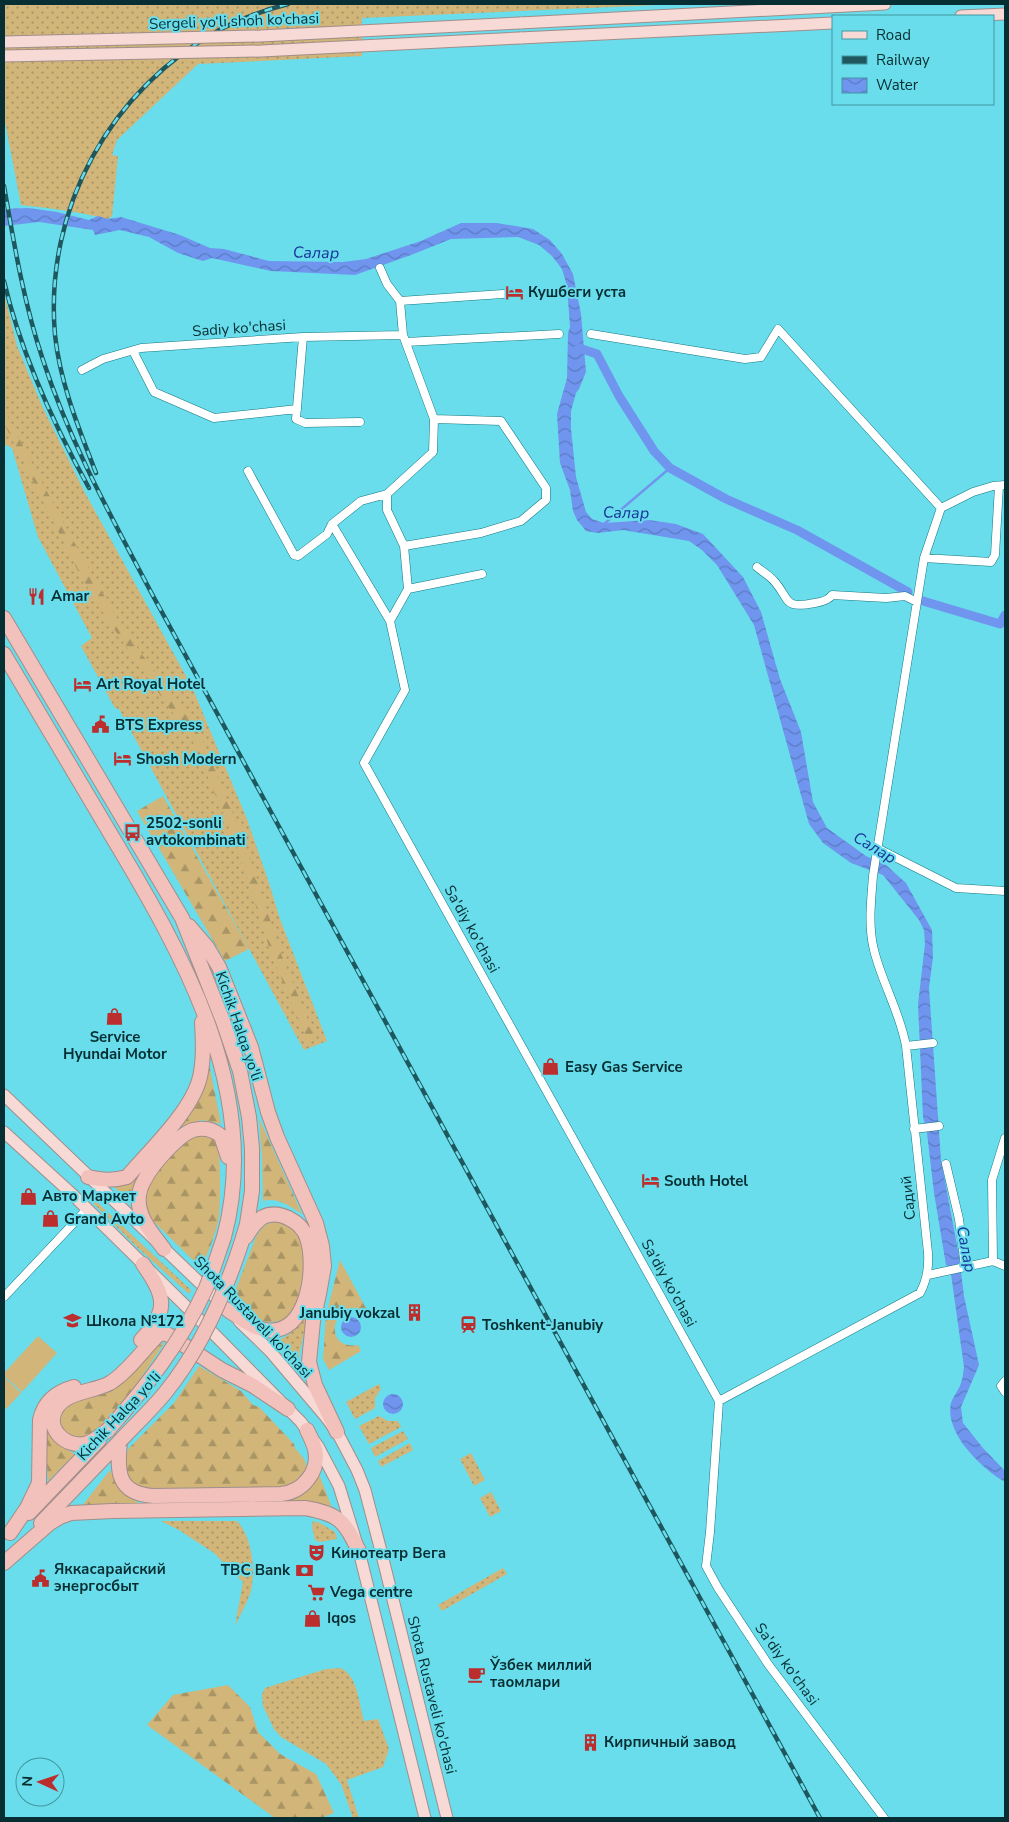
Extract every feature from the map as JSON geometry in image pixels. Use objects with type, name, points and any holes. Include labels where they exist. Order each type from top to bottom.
[{"type":"highway","name":"Kichik Halqa yo'li","points":[[4,618],[182,918],[223,1021],[240,1071],[248,1117],[252,1165],[250,1206],[241,1244],[222,1296],[190,1357],[165,1394],[4,1561]]},
{"type":"highway","name":"Kichik Halqa yo'li","points":[[4,654],[163,923],[200,1004],[218,1054],[229,1095],[234,1158],[233,1192],[224,1237],[206,1288],[178,1338],[149,1380],[108,1430],[7,1536]]},
{"type":"highway","points":[[55,739],[71,729]]},
{"type":"highway","points":[[182,918],[207,947],[219,967],[251,1047],[268,1112],[277,1137],[316,1223],[322,1246],[324,1266],[320,1294],[312,1321],[309,1362],[316,1385],[337,1432]]},
{"type":"highway","points":[[88,1177],[117,1180],[127,1177],[186,1108],[196,1090],[201,1071],[203,1040],[200,1004]]},
{"type":"highway","points":[[164,1249],[140,1211],[140,1191],[144,1180],[153,1167],[184,1135],[202,1128],[210,1129],[221,1136],[228,1157],[233,1192]]},
{"type":"highway","points":[[228,1310],[257,1328],[266,1330],[282,1328],[292,1322],[299,1313],[309,1288],[310,1248],[306,1236],[296,1223],[276,1215],[263,1217],[253,1225],[241,1244]]},
{"type":"highway","points":[[7,1536],[27,1508],[39,1483],[40,1420],[46,1404],[60,1392],[95,1380],[109,1372],[154,1327],[157,1321],[161,1308],[160,1295],[154,1280],[143,1264]]},
{"type":"highway","points":[[108,1430],[90,1442],[74,1444],[64,1440],[57,1433],[53,1425],[53,1416],[62,1401],[112,1382],[157,1336],[164,1333],[222,1370],[252,1385],[288,1408]]},
{"type":"highway","points":[[120,1441],[118,1471],[121,1478],[130,1488],[140,1493],[154,1496],[283,1494],[298,1489],[313,1473],[315,1449],[307,1430]]},
{"type":"highway","points":[[4,1561],[50,1523],[60,1517],[76,1512],[305,1508],[331,1514],[338,1518],[348,1530],[359,1551]]},
{"type":"main road","name":"Sergeli yo‘li shoh ko‘chasi","points":[[4,42],[260,36],[885,4]]},
{"type":"main road","points":[[983,15],[1005,14]]},
{"type":"main road","name":"Sergeli yo‘li shoh ko‘chasi","points":[[4,56],[261,51],[832,24]]},
{"type":"main road","name":"Shota Rustaveli ko'chasi","points":[[4,1096],[228,1310],[276,1359],[337,1432],[365,1490],[447,1818]]},
{"type":"main road","points":[[4,1132],[143,1264],[288,1408],[307,1430],[339,1486],[359,1551],[425,1818]]},
{"type":"street","points":[[248,471],[283,532],[294,556],[298,556],[327,534],[332,524],[361,501],[387,494],[433,452],[434,419],[405,339],[400,301],[387,284],[380,268]]},
{"type":"street","points":[[400,301],[517,293]]},
{"type":"street","points":[[591,334],[745,359],[762,356],[778,329],[941,508],[973,492],[993,486],[1002,486],[995,555],[991,562],[924,558]]},
{"type":"street","name":"Sadiy ko'chasi","points":[[82,370],[103,359],[141,348],[303,337],[405,339],[559,334]]},
{"type":"street","points":[[303,337],[296,420],[305,423],[360,422]]},
{"type":"street","points":[[133,351],[154,392],[214,418],[297,410]]},
{"type":"street","points":[[404,546],[481,533],[521,521],[546,500],[546,488],[500,421],[434,419]]},
{"type":"street","points":[[332,524],[390,621],[408,589],[404,546],[387,510],[387,494]]},
{"type":"street","name":"Садий","points":[[928,1275],[928,1253],[903,1026],[874,950],[870,920],[877,848],[924,558],[941,508]]},
{"type":"street","points":[[757,567],[775,582],[786,601],[795,605],[816,603],[830,599],[832,596],[886,598],[905,596],[917,602]]},
{"type":"street","points":[[408,589],[482,574]]},
{"type":"street","name":"Sa'diy ko'chasi","points":[[390,621],[405,690],[364,763],[719,1400],[706,1566],[768,1664],[884,1818]]},
{"type":"street","points":[[877,848],[956,888],[1005,890]]},
{"type":"street","points":[[906,1046],[932,1043]]},
{"type":"street","points":[[914,1129],[939,1126]]},
{"type":"street","points":[[993,1261],[992,1180],[1005,1138]]},
{"type":"street","points":[[946,1164],[959,1219],[964,1268]]},
{"type":"street","points":[[4,1298],[87,1209]]},
{"type":"street","points":[[719,1400],[920,1293],[928,1275],[993,1261],[1005,1266]]},
{"type":"green space","points":[[4,4],[680,4],[362,18],[362,56],[198,64],[117,140],[112,155],[118,156],[112,216],[108,219],[65,210],[21,205],[4,117]]},
{"type":"green space","points":[[4,293],[17,346],[42,406],[84,491],[192,687],[247,819],[280,919],[327,1041],[304,1050],[119,709],[115,708],[81,646],[92,638],[38,537],[12,448],[4,444]]},
{"type":"green space","points":[[4,410],[115,615],[140,652],[180,704],[202,739],[245,842],[281,954],[316,1039],[308,1042],[272,956],[236,844],[193,742],[107,619],[78,571],[4,423]]},
{"type":"green space","points":[[163,796],[249,949],[225,961],[137,811]]},
{"type":"green space","points":[[209,1063],[221,1124],[202,1120],[183,1126],[137,1177],[132,1195],[133,1204],[114,1187],[121,1184],[180,1125],[204,1089]]},
{"type":"green space","points":[[259,1118],[302,1214],[278,1201],[263,1201]]},
{"type":"green space","points":[[202,1135],[211,1137],[216,1141],[220,1178],[219,1217],[202,1269],[152,1220],[148,1211],[146,1196],[149,1182],[162,1166],[187,1142]]},
{"type":"green space","points":[[84,1190],[191,1290],[189,1294],[137,1247],[82,1192]]},
{"type":"green space","points":[[274,1222],[287,1225],[296,1233],[302,1244],[305,1272],[298,1300],[291,1314],[280,1321],[260,1322],[255,1320],[232,1299],[256,1237],[264,1227]]},
{"type":"green space","points":[[340,1260],[369,1314],[367,1315],[356,1309],[347,1309],[340,1314],[336,1322],[335,1331],[338,1339],[345,1344],[358,1345],[361,1351],[329,1370],[323,1359],[326,1315]]},
{"type":"green space","points":[[308,1310],[297,1364],[276,1341],[287,1336],[295,1329]]},
{"type":"green space","points":[[38,1336],[57,1353],[22,1392],[4,1376],[4,1373]]},
{"type":"green space","points":[[165,1342],[128,1396],[104,1424],[82,1438],[75,1438],[64,1434],[57,1419],[61,1411],[71,1403],[119,1386],[152,1349]]},
{"type":"green space","points":[[199,1366],[241,1391],[294,1444],[305,1461],[304,1474],[301,1477],[285,1487],[147,1491],[131,1484],[122,1464],[129,1448],[174,1403]]},
{"type":"green space","points":[[4,1377],[21,1393],[6,1409],[4,1407]]},
{"type":"green space","points":[[379,1384],[381,1389],[375,1398],[375,1408],[355,1419],[346,1402]]},
{"type":"green space","points":[[47,1415],[51,1436],[57,1443],[75,1454],[48,1481],[45,1433]]},
{"type":"green space","points":[[379,1416],[388,1421],[398,1421],[401,1427],[369,1444],[359,1426]]},
{"type":"green space","points":[[403,1431],[408,1439],[375,1457],[371,1448]]},
{"type":"green space","points":[[410,1443],[413,1450],[381,1467],[378,1461]]},
{"type":"green space","points":[[471,1453],[485,1480],[474,1486],[460,1459]]},
{"type":"green space","points":[[110,1470],[122,1490],[139,1503],[82,1506]]},
{"type":"green space","points":[[319,1474],[332,1508],[311,1502],[284,1502],[304,1491]]},
{"type":"green space","points":[[491,1492],[501,1511],[490,1517],[480,1498]]},
{"type":"green space","points":[[161,1521],[237,1521],[242,1527],[251,1551],[253,1577],[250,1595],[235,1626],[243,1582],[214,1553],[179,1530]]},
{"type":"green space","points":[[313,1521],[335,1532],[337,1539],[320,1542],[315,1540],[312,1527]]},
{"type":"green space","points":[[503,1568],[507,1574],[442,1611],[438,1605]]},
{"type":"green space","points":[[340,1668],[351,1677],[354,1683],[364,1721],[378,1719],[389,1749],[383,1767],[347,1780],[359,1818],[353,1818],[341,1784],[326,1764],[281,1737],[274,1729],[263,1706],[262,1694],[265,1688],[326,1669]]},
{"type":"green space","points":[[228,1685],[250,1707],[258,1732],[280,1754],[316,1774],[334,1813],[321,1818],[275,1818],[147,1725],[173,1695]]},
{"type":"water","name":"Салар","points":[[28,208],[57,212],[89,220],[98,216],[108,219],[121,217],[180,235],[210,248],[224,249],[269,261],[343,262],[366,259],[421,241],[461,223],[497,223],[533,229],[550,240],[562,254],[573,274],[581,314],[586,372],[576,393],[571,411],[571,429],[576,477],[586,512],[592,519],[604,523],[649,520],[676,524],[703,534],[743,577],[761,612],[780,679],[801,732],[813,802],[827,828],[866,856],[886,865],[906,883],[932,930],[933,957],[929,988],[941,1160],[959,1256],[964,1296],[979,1365],[961,1407],[963,1423],[1005,1471],[1005,1482],[986,1468],[967,1449],[953,1426],[950,1414],[951,1403],[960,1386],[964,1367],[950,1267],[946,1265],[923,1117],[918,1004],[925,944],[924,930],[919,920],[883,875],[851,863],[823,843],[809,824],[754,625],[717,565],[702,550],[689,541],[623,530],[598,533],[586,531],[577,520],[573,511],[570,490],[560,463],[557,414],[567,378],[568,333],[570,327],[567,286],[562,269],[552,256],[539,245],[518,237],[451,239],[355,275],[271,271],[212,258],[203,261],[178,253],[149,237],[120,230],[95,235],[93,230],[39,222],[4,226],[4,209]]},
{"type":"water","points":[[351,1317],[358,1320],[361,1327],[358,1334],[351,1337],[344,1334],[341,1327],[344,1320]]},
{"type":"water","points":[[393,1394],[400,1397],[403,1404],[400,1411],[393,1414],[386,1411],[383,1404],[386,1397]]},
{"type":"waterway","name":"Салар","points":[[579,348],[597,354],[619,396],[654,451],[670,468],[726,499],[797,530],[908,592]]},
{"type":"waterway","points":[[604,524],[670,468]]},
{"type":"waterway","name":"Салар","points":[[923,601],[1000,624],[1005,615]]},
{"type":"railway","points":[[96,473],[66,388],[55,335],[54,288],[61,242],[73,199],[92,157],[117,119],[147,84],[182,54],[221,29],[237,21],[288,4]]},
{"type":"railway","points":[[4,186],[20,274],[36,339],[66,421],[93,480],[152,594],[820,1818]]},
{"type":"railway","points":[[4,281],[19,335],[39,388],[89,488]]},
{"type":"place","name":"Кушбеги уста","points":[[514,292]]},
{"type":"place","name":"Amar","points":[[37,596]]},
{"type":"place","name":"Art Royal Hotel","points":[[82,684]]},
{"type":"place","name":"BTS Express","points":[[101,725]]},
{"type":"place","name":"Shosh Modern","points":[[122,759]]},
{"type":"place","name":"2502-sonli avtokombinati","points":[[132,832]]},
{"type":"place","name":"Service Hyundai Motor","points":[[115,1016]]},
{"type":"place","name":"Easy Gas Service","points":[[551,1067]]},
{"type":"place","name":"South Hotel","points":[[650,1181]]},
{"type":"place","name":"Авто Маркет","points":[[28,1196]]},
{"type":"place","name":"Grand Avto","points":[[50,1219]]},
{"type":"place","name":"Janubiy vokzal","points":[[414,1313]]},
{"type":"place","name":"Школа №172","points":[[72,1321]]},
{"type":"place","name":"Toshkent-Janubiy","points":[[468,1325]]},
{"type":"place","name":"Кинотеатр Вега","points":[[317,1553]]},
{"type":"place","name":"TBC Bank","points":[[304,1570]]},
{"type":"place","name":"Яккасарайский энергосбыт","points":[[40,1578]]},
{"type":"place","name":"Vega centre","points":[[316,1592]]},
{"type":"place","name":"Iqos","points":[[313,1618]]},
{"type":"place","name":"Ўзбек миллий таомлари","points":[[476,1674]]},
{"type":"place","name":"Кирпичный завод","points":[[590,1742]]}]
